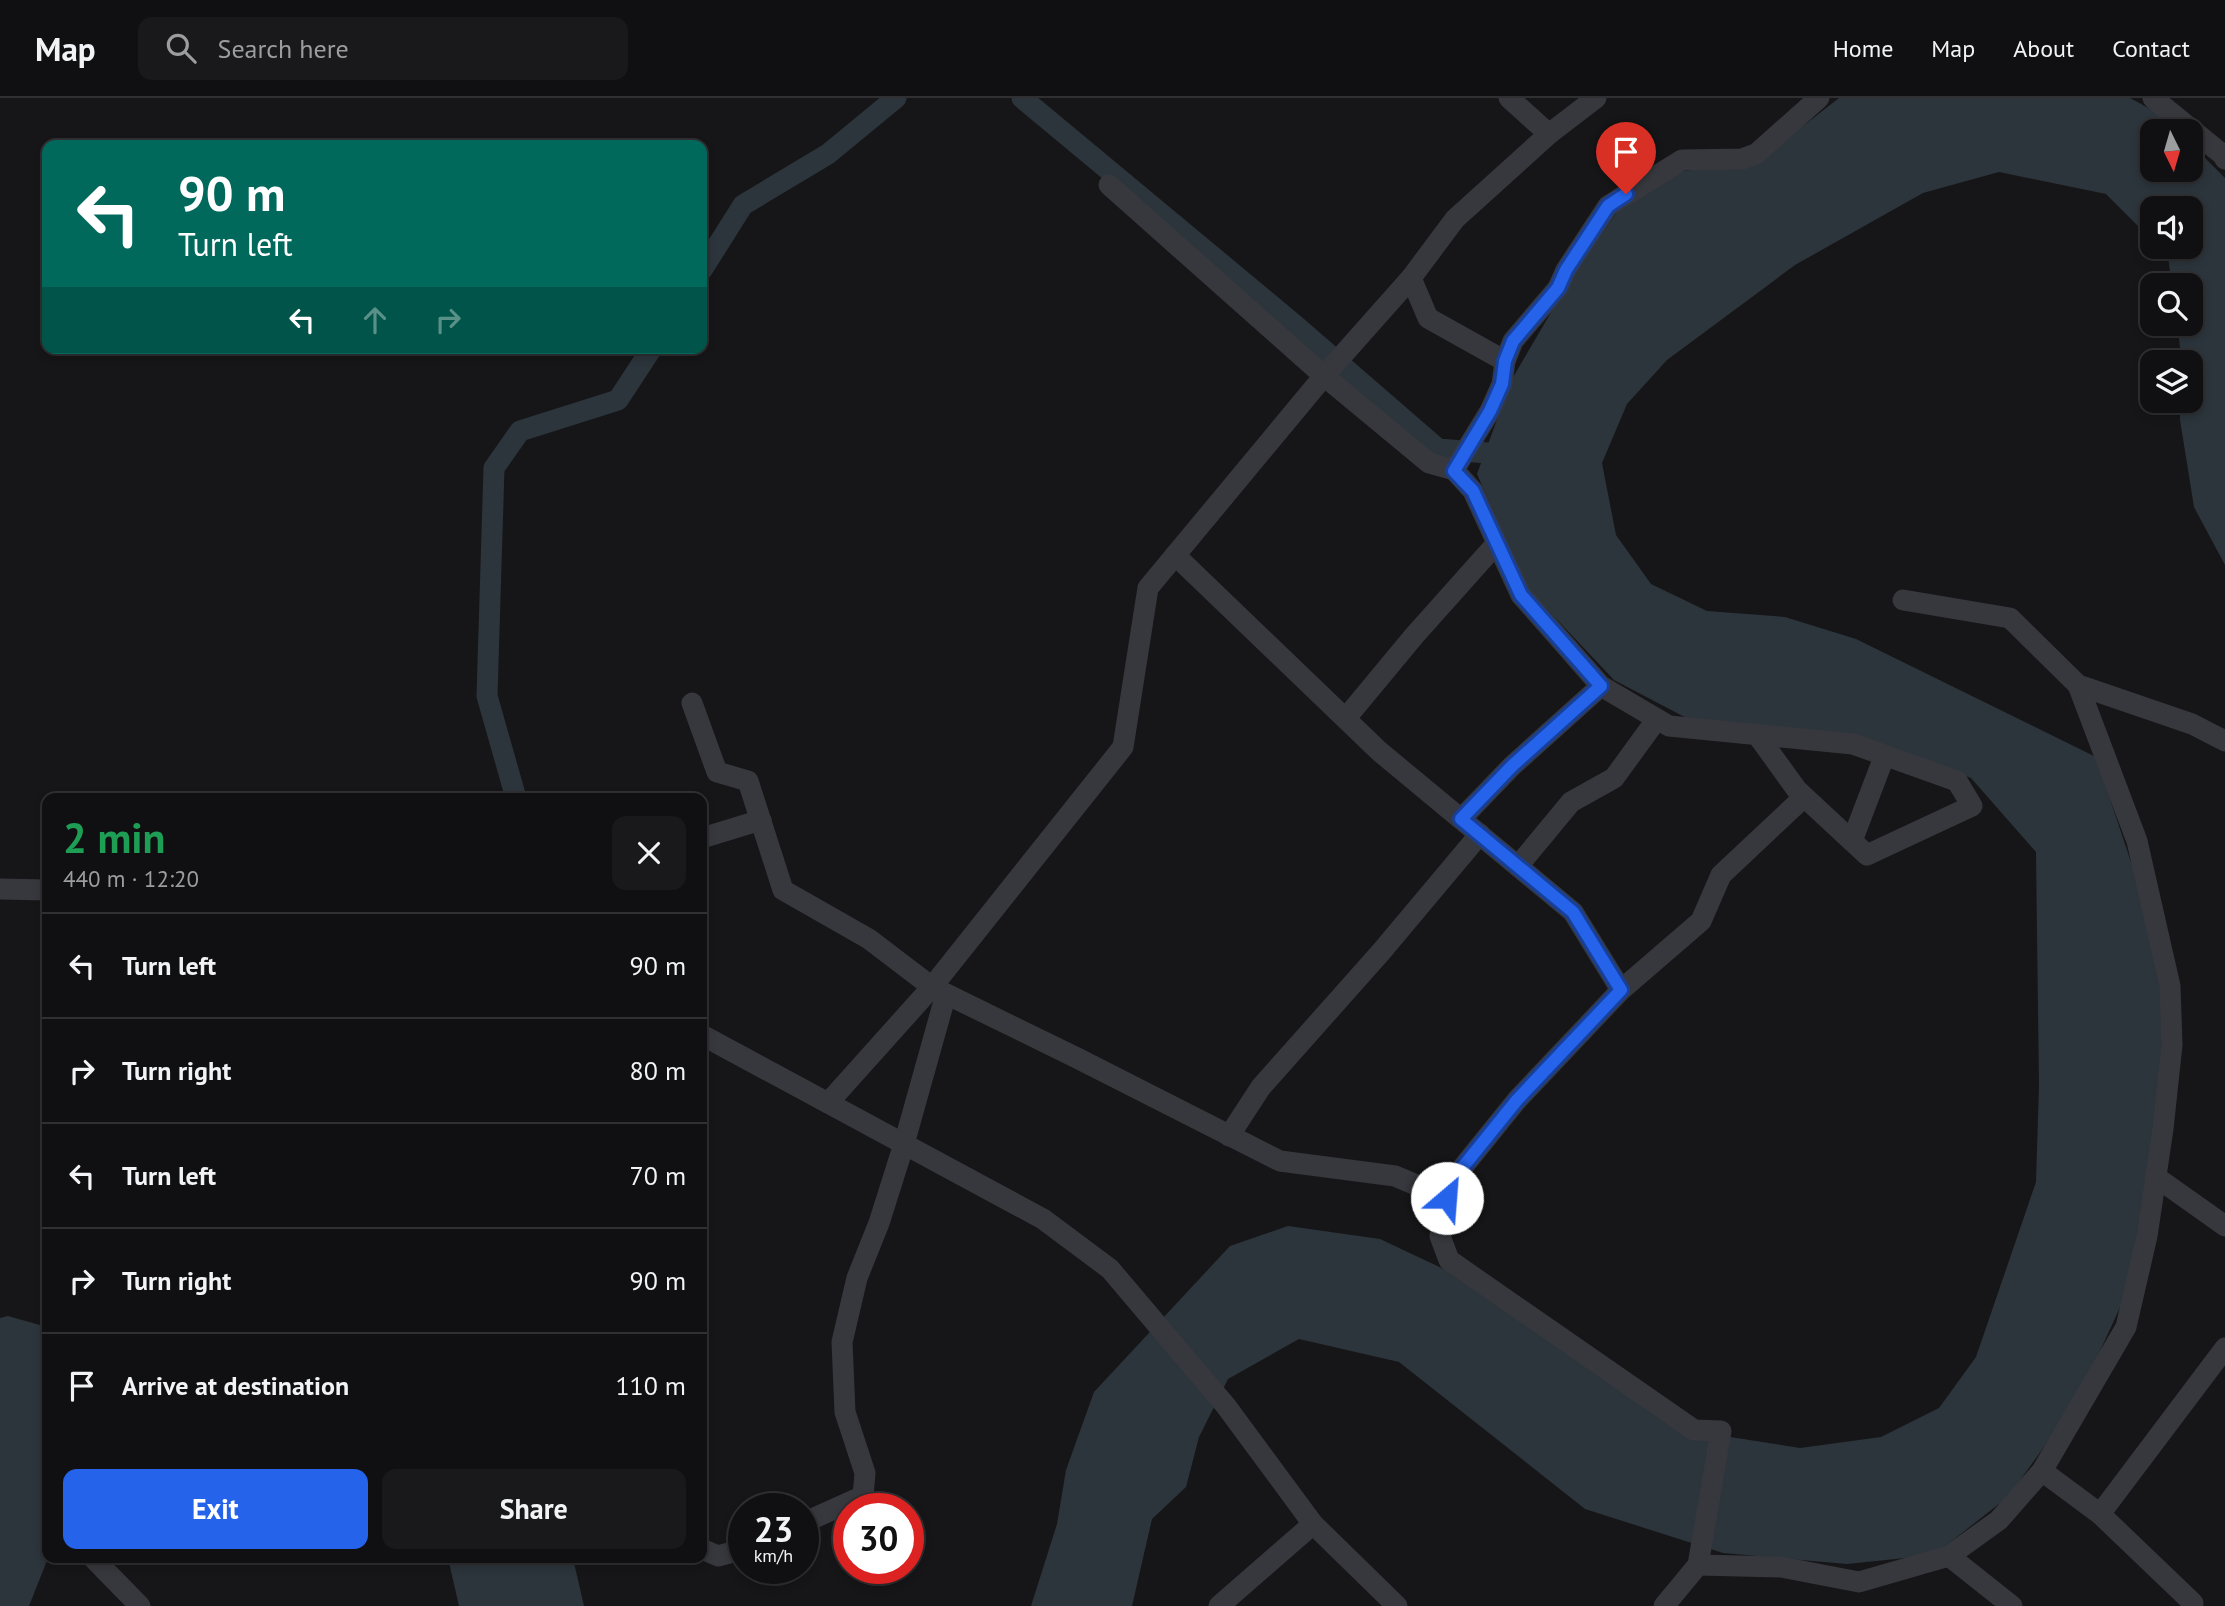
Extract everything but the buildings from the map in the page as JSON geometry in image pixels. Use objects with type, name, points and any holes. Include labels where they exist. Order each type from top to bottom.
[{"type":"street","points":[[1509,98],[1549,134]]},
{"type":"street","points":[[828,1103],[939,991],[1123,747],[1148,588],[1324,376],[1410,278],[1455,219],[1549,134],[1596,98]]},
{"type":"street","points":[[1454,471],[1490,411],[1502,384],[1505,361],[1513,341],[1558,288],[1566,270],[1608,206],[1682,160],[1742,159],[1756,153],[1819,98]]},
{"type":"street","points":[[2152,98],[2225,159]]},
{"type":"street","points":[[1109,186],[1324,376],[1429,463],[1454,471],[1473,491],[1521,595],[1601,686],[1669,726],[1853,744],[1957,781],[1972,806],[1867,855],[1804,797],[1758,736]]},
{"type":"street","points":[[1410,278],[1428,318],[1505,361]]},
{"type":"street","points":[[1346,718],[1414,636],[1497,544]]},
{"type":"street","points":[[1175,555],[1379,751],[1573,912],[1621,990]]},
{"type":"street","points":[[1699,1557],[1781,1567],[1859,1582],[1949,1556],[1999,1520],[2042,1471],[2126,1327],[2147,1236],[2172,1045],[2170,986],[2137,841],[2078,685],[2010,618],[1903,600]]},
{"type":"street","points":[[2078,685],[2192,724],[2225,741]]},
{"type":"street","points":[[1461,819],[1512,766],[1601,686]]},
{"type":"street","points":[[692,703],[717,772],[748,781],[783,890],[869,939],[939,991],[1280,1161],[1395,1176],[1447,1198]]},
{"type":"street","points":[[1518,866],[1571,802],[1614,778],[1657,719]]},
{"type":"street","points":[[1852,841],[1884,757]]},
{"type":"street","points":[[1664,1606],[1699,1557],[1721,1431],[1693,1430],[1450,1260],[1440,1236],[1450,1183],[1517,1100],[1621,990],[1701,922],[1721,875],[1804,797]]},
{"type":"street","points":[[707,836],[761,820]]},
{"type":"street","points":[[1229,1136],[1261,1087],[1381,952],[1480,834]]},
{"type":"street","points":[[0,889],[42,890]]},
{"type":"street","points":[[819,1516],[863,1496],[865,1473],[845,1412],[842,1342],[857,1278],[879,1223],[904,1144],[939,991]]},
{"type":"street","points":[[707,1038],[1043,1219],[1110,1269],[1226,1406],[1313,1524],[1397,1606]]},
{"type":"street","points":[[2156,1177],[2225,1226]]},
{"type":"street","points":[[2100,1514],[2225,1348]]},
{"type":"street","points":[[2042,1471],[2100,1514],[2193,1602]]},
{"type":"street","points":[[1219,1606],[1313,1524]]},
{"type":"street","points":[[707,1551],[718,1556],[728,1553]]},
{"type":"street","points":[[1949,1556],[2012,1606]]},
{"type":"street","points":[[98,1563],[140,1606]]},
{"type":"shaded area","points":[[1839,98],[2130,98],[2167,119],[2140,119],[2140,182],[2203,182],[2203,156],[2225,178],[2225,565],[2194,507],[2180,420],[2180,413],[2203,413],[2203,350],[2180,350],[2179,336],[2203,336],[2203,273],[2170,273],[2168,259],[2203,259],[2203,196],[2140,196],[2140,228],[2106,194],[1999,172],[1923,193],[1795,265],[1667,360],[1627,404],[1602,463],[1616,535],[1651,584],[1707,611],[1785,617],[1856,639],[2096,757],[2135,874],[2164,1006],[2158,1102],[2128,1290],[2078,1399],[2009,1496],[1934,1555],[1847,1564],[1723,1553],[1585,1509],[1399,1362],[1299,1339],[1228,1379],[1199,1437],[1186,1487],[1152,1519],[1132,1606],[1031,1606],[1057,1524],[1066,1470],[1094,1392],[1230,1246],[1288,1226],[1380,1239],[1450,1272],[1698,1432],[1800,1448],[1881,1437],[1939,1408],[1976,1357],[2036,1182],[2039,1086],[2036,852],[1971,778],[1853,735],[1696,723],[1614,680],[1529,590],[1477,474],[1512,379],[1567,285],[1619,209],[1677,172],[1758,161]]},
{"type":"shaded area","points":[[8,1316],[42,1326],[42,1563],[46,1563],[29,1606],[0,1606],[0,1318]]},
{"type":"shaded area","points":[[449,1563],[574,1563],[584,1606],[459,1606]]},
{"type":"waterway","points":[[707,262],[743,205],[828,154],[896,98]]},
{"type":"waterway","points":[[1022,98],[1295,325],[1438,449],[1513,455]]},
{"type":"waterway","points":[[515,793],[487,696],[494,468],[520,431],[618,400],[648,354]]},
{"type":"route","points":[[1447,1198],[1450,1183],[1517,1100],[1621,990],[1573,912],[1461,819],[1512,766],[1601,686],[1521,595],[1473,491],[1454,471],[1490,411],[1502,384],[1505,361],[1513,341],[1558,288],[1566,270],[1608,206],[1626,194]]}]
